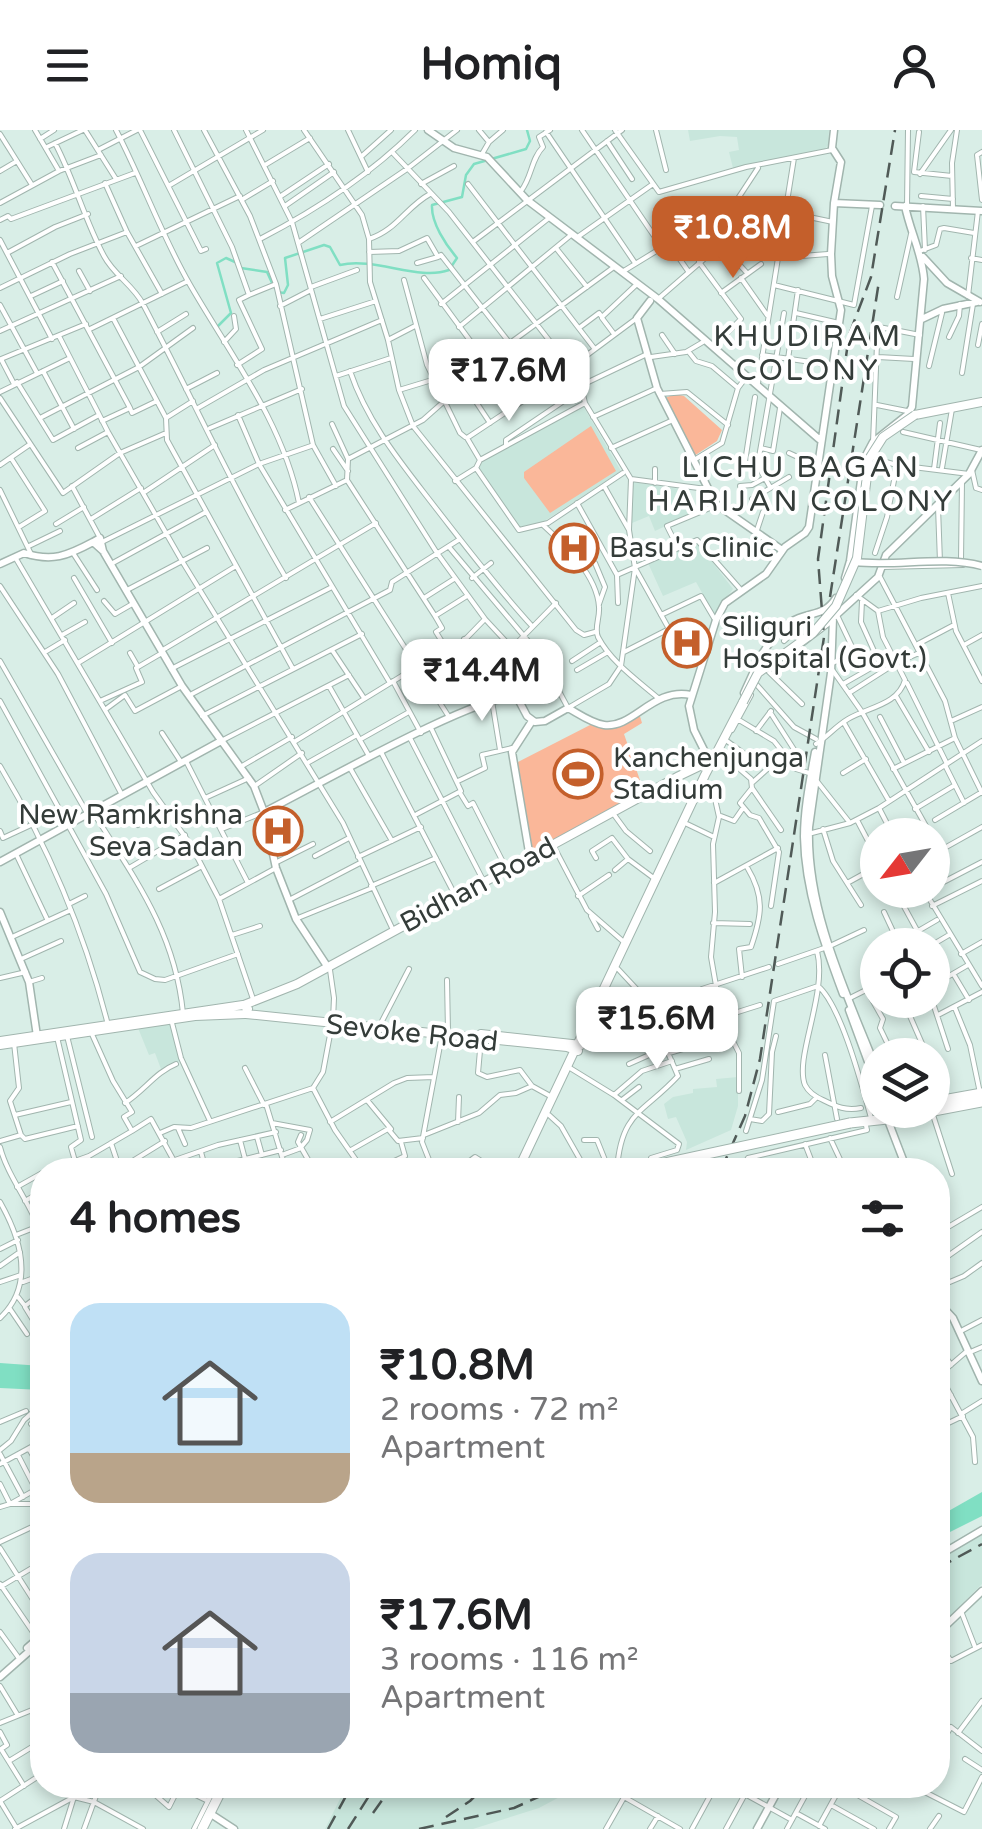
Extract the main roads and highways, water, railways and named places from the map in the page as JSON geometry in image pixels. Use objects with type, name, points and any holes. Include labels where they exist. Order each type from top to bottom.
[{"type":"main road","points":[[526,1158],[687,824],[704,787],[707,768],[721,753],[758,673],[807,638],[839,600],[856,562],[871,454],[887,434],[916,413],[982,402]]},
{"type":"main road","points":[[525,1158],[707,768],[732,729]]},
{"type":"main road","name":"Bidhan Road","points":[[246,1007],[286,992],[614,814],[707,768]]},
{"type":"main road","name":"Bidhan Road","points":[[409,924],[577,834]]},
{"type":"main road","name":"Sevoke Road","points":[[0,1043],[92,1032],[183,1013],[246,1007],[332,1022],[578,1047]]},
{"type":"main road","name":"Sevoke Road","points":[[0,1043],[246,1007]]},
{"type":"main road","name":"Sevoke Road","points":[[332,1022],[380,1024],[481,1040],[511,1040]]},
{"type":"main road","points":[[950,1099],[981,1096]]},
{"type":"main road","points":[[950,1104],[981,1096]]},
{"type":"main road","points":[[695,1158],[860,1120]]},
{"type":"main road","points":[[205,1829],[216,1798]]},
{"type":"main road","points":[[205,1829],[222,1798]]},
{"type":"waterway","points":[[277,292],[284,293],[288,285],[285,258],[324,245],[330,247],[340,265],[367,264],[424,273],[449,270],[457,258],[437,226],[432,205],[462,197],[466,175],[474,164],[526,149],[530,141],[527,130]]},
{"type":"waterway","points":[[218,326],[231,313],[217,263],[226,258],[235,262]]},
{"type":"waterway","points":[[241,268],[267,272],[273,285]]},
{"type":"railway","points":[[726,1158],[745,1116],[760,1059],[824,637],[818,559],[849,335],[871,277],[895,130]]},
{"type":"railway","points":[[830,597],[879,281]]},
{"type":"railway","points":[[950,1561],[982,1544]]},
{"type":"railway","points":[[328,1829],[345,1798]]},
{"type":"railway","points":[[348,1829],[368,1798]]},
{"type":"railway","points":[[373,1813],[384,1798]]},
{"type":"railway","points":[[446,1817],[473,1798]]},
{"type":"railway","points":[[419,1829],[514,1808],[536,1798]]},
{"type":"place","name":"Basu's Clinic","points":[[574,548]]},
{"type":"place","name":"Siliguri Hospital (Govt.)","points":[[687,643]]},
{"type":"place","name":"Kanchenjunga Stadium","points":[[578,774]]},
{"type":"place","name":"New Ramkrishna Seva Sadan","points":[[278,831]]},
{"type":"district","name":"KHUDIRAM COLONY","points":[[808,353]]},
{"type":"district","name":"LICHU BAGAN HARIJAN COLONY","points":[[801,484]]}]
